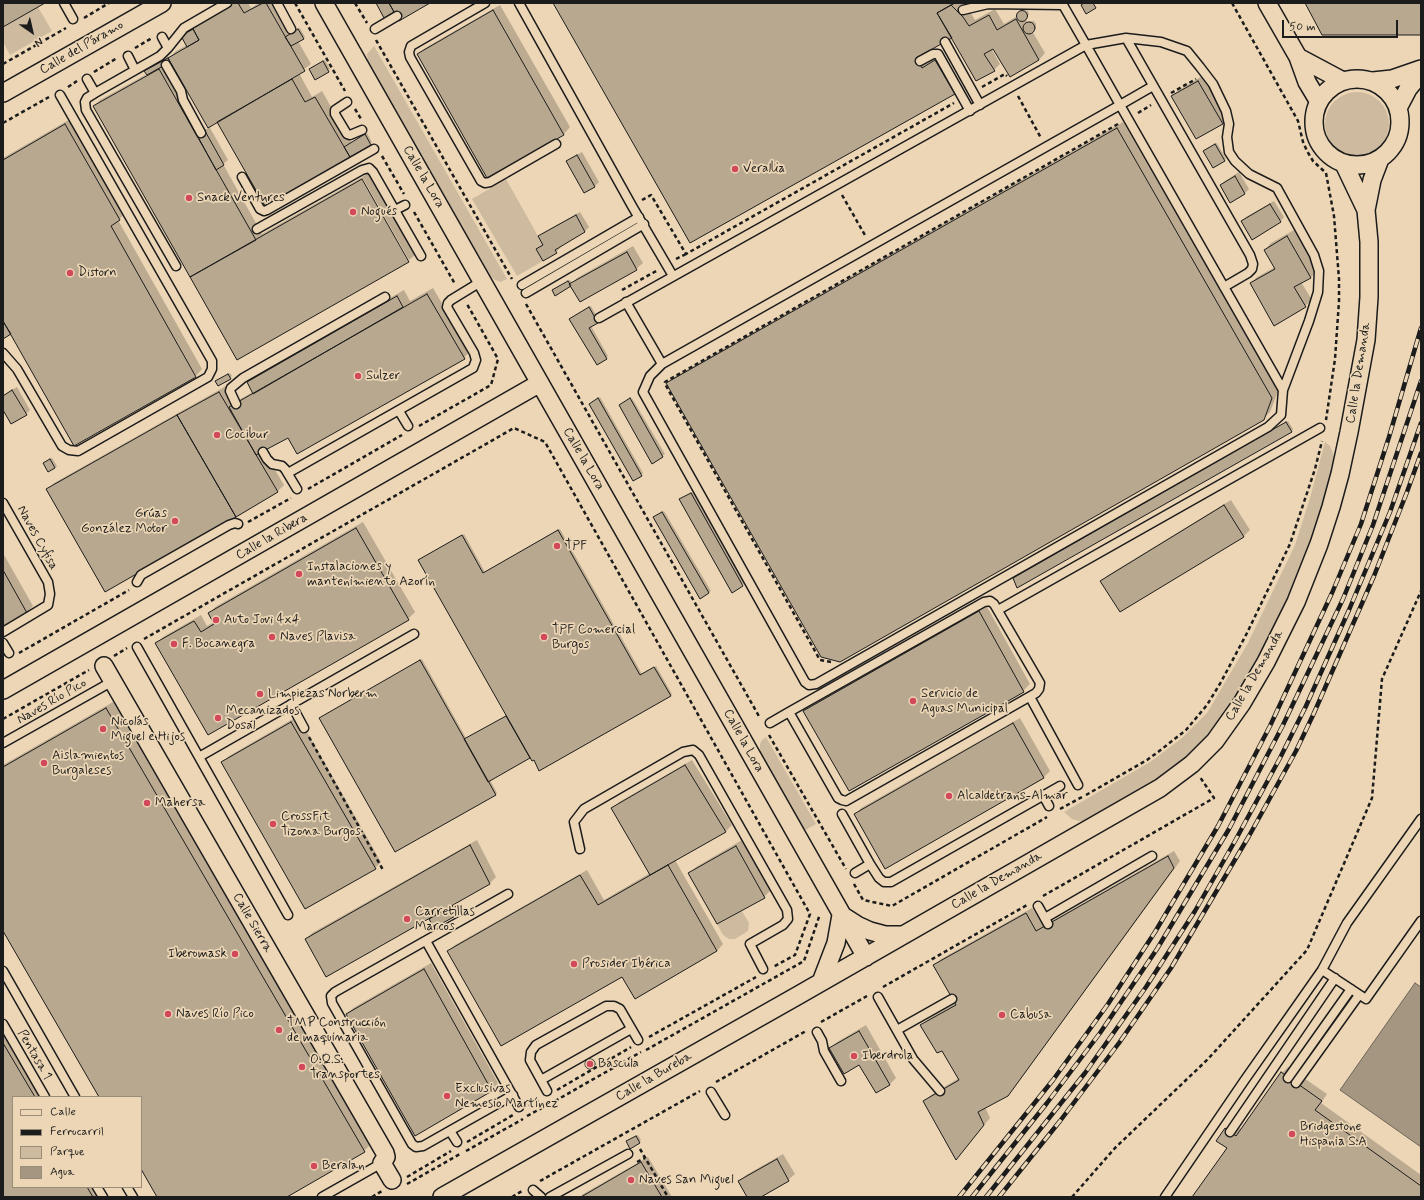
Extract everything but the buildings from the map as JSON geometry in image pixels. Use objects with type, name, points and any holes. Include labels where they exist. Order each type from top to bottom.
[{"type":"street","name":"Calle del Páramo","points":[[3,93],[162,3]]},
{"type":"street","name":"Calle la Lora","points":[[324,3],[866,957]]},
{"type":"street","points":[[1267,3],[1298,57],[1306,82],[1319,102]]},
{"type":"street","points":[[1298,57],[1343,81]]},
{"type":"street","points":[[1373,81],[1388,92],[1398,108],[1400,128],[1396,140],[1380,159],[1368,164],[1344,164],[1334,159],[1326,152],[1319,144],[1315,134],[1314,118],[1319,102],[1325,93],[1333,86],[1343,81],[1354,79],[1373,81],[1392,79],[1421,69]]},
{"type":"street","points":[[1398,108],[1408,89],[1421,73]]},
{"type":"street","name":"Calle la Demanda","points":[[866,957],[1160,788],[1181,773],[1215,741],[1242,703],[1266,662],[1296,602],[1319,544],[1340,474],[1356,399],[1366,340],[1369,297],[1369,242],[1366,210],[1372,180],[1380,159]]},
{"type":"street","name":"Calle la Demanda","points":[[1344,164],[1366,210]]},
{"type":"street","name":"Calle la Ribera","points":[[3,690],[540,383]]},
{"type":"street","name":"Calle Sierra","points":[[103,664],[385,1153],[386,1158],[382,1162],[395,1184]]},
{"type":"street","name":"Calle la Lora","points":[[841,915],[870,931],[885,935],[904,935]]},
{"type":"street","points":[[821,982],[836,943],[841,915]]},
{"type":"street","name":"Calle la Bureba","points":[[442,1197],[866,957]]},
{"type":"lane","points":[[64,3],[71,23]]},
{"type":"lane","points":[[176,266],[86,110],[85,102],[87,98],[95,92],[135,70],[163,60],[168,48],[186,25],[227,3]]},
{"type":"lane","points":[[277,3],[291,29]]},
{"type":"lane","points":[[486,3],[411,46],[409,52],[410,56],[481,181],[485,183],[490,182],[556,144]]},
{"type":"lane","points":[[519,3],[632,206],[644,224],[673,276]]},
{"type":"lane","points":[[963,10],[988,4],[1063,4],[1283,390]]},
{"type":"lane","points":[[371,27],[397,16]]},
{"type":"lane","points":[[162,37],[168,48]]},
{"type":"lane","points":[[1126,38],[1250,255],[1252,270],[1224,287]]},
{"type":"lane","points":[[599,318],[837,186],[1086,45],[1126,38],[1161,42],[1187,51],[1213,84],[1226,111],[1229,124],[1227,137],[1229,152],[1235,161],[1250,174],[1277,188],[1314,255],[1319,271],[1318,292],[1309,321],[1283,390],[1281,415],[1268,427],[816,684],[809,685],[805,682],[643,392],[650,376],[662,364],[1153,86]]},
{"type":"lane","points":[[945,42],[980,105]]},
{"type":"lane","points":[[920,61],[933,54],[938,54],[970,110]]},
{"type":"lane","points":[[128,56],[135,70]]},
{"type":"lane","points":[[163,60],[181,91],[183,100],[201,133]]},
{"type":"lane","points":[[87,79],[95,92]]},
{"type":"lane","points":[[3,353],[17,369],[62,446],[69,450],[78,451],[208,377],[212,369],[212,361],[60,95]]},
{"type":"lane","points":[[347,98],[335,110],[335,114],[347,134],[350,136],[362,130]]},
{"type":"lane","points":[[242,177],[260,208],[264,211],[377,151]]},
{"type":"lane","points":[[257,229],[362,170],[370,168],[421,256]]},
{"type":"lane","points":[[395,210],[405,200]]},
{"type":"lane","points":[[522,285],[639,217]]},
{"type":"lane","points":[[526,293],[644,224]]},
{"type":"lane","points":[[288,474],[473,368],[476,360],[474,353],[447,307],[448,303],[482,281]]},
{"type":"lane","points":[[236,404],[230,390],[243,378],[385,297]]},
{"type":"lane","points":[[626,302],[662,364]]},
{"type":"lane","points":[[399,410],[408,426]]},
{"type":"lane","points":[[998,610],[1323,428]]},
{"type":"lane","points":[[263,452],[272,464],[282,466],[297,489]]},
{"type":"lane","name":"Naves Cyfisa","points":[[3,503],[48,582],[50,594],[48,605],[3,632]]},
{"type":"lane","points":[[135,585],[142,575],[215,532],[235,522],[242,524]]},
{"type":"lane","points":[[770,723],[789,712],[984,602],[990,601],[998,610],[1040,683],[1039,689],[1030,697],[846,801],[838,798],[789,712]]},
{"type":"lane","points":[[199,757],[414,634]]},
{"type":"lane","points":[[3,642],[9,653]]},
{"type":"lane","points":[[136,645],[288,915]]},
{"type":"lane","name":"Naves Río Pico","points":[[3,743],[112,681]]},
{"type":"lane","points":[[1030,697],[1078,785]]},
{"type":"lane","points":[[291,704],[304,728]]},
{"type":"lane","points":[[580,849],[574,822],[584,809],[683,752],[693,750],[699,755],[787,910],[788,919],[783,925],[750,944],[767,969]]},
{"type":"lane","points":[[842,814],[879,878],[884,882],[891,882],[1060,786]]},
{"type":"lane","points":[[1043,795],[1051,810]]},
{"type":"lane","points":[[1165,1197],[1322,970],[1347,923],[1421,819]]},
{"type":"lane","points":[[1038,906],[1047,921],[1152,856]]},
{"type":"lane","points":[[855,873],[870,864]]},
{"type":"lane","points":[[508,894],[334,992],[331,996],[332,1003],[412,1144],[416,1147],[423,1146],[513,1095]]},
{"type":"lane","points":[[1322,970],[1366,999],[1421,920]]},
{"type":"lane","points":[[426,941],[513,1095],[522,1107]]},
{"type":"lane","points":[[3,972],[74,1096]]},
{"type":"lane","points":[[1230,1132],[1335,978]]},
{"type":"lane","points":[[1288,1078],[1351,989]]},
{"type":"lane","points":[[1296,1083],[1359,995]]},
{"type":"lane","points":[[878,997],[913,1059],[940,1091]]},
{"type":"lane","points":[[897,1030],[952,998]]},
{"type":"lane","points":[[548,1093],[530,1060],[531,1052],[536,1046],[606,1006],[614,1006],[620,1009],[639,1041]]},
{"type":"lane","name":"Pentasa 1","points":[[3,1024],[44,1096]]},
{"type":"lane","points":[[541,1080],[631,1029]]},
{"type":"lane","points":[[817,1032],[822,1041],[824,1051],[841,1081]]},
{"type":"lane","points":[[711,1092],[725,1115]]},
{"type":"lane","points":[[450,1131],[457,1142]]},
{"type":"lane","points":[[550,1197],[628,1154]]},
{"type":"lane","points":[[322,1197],[382,1162]]},
{"type":"lane","points":[[98,1188],[103,1197]]},
{"type":"lane","points":[[128,1188],[133,1197]]},
{"type":"lane","points":[[533,1190],[541,1197]]},
{"type":"path","points":[[82,19],[109,3]]},
{"type":"path","points":[[295,3],[347,98]]},
{"type":"path","points":[[355,3],[371,27]]},
{"type":"path","points":[[1060,810],[1148,760],[1186,730],[1207,704],[1221,682],[1247,633],[1290,544],[1315,469],[1335,359],[1339,294],[1335,228],[1326,173],[1313,161],[1307,151],[1303,142],[1298,121],[1232,3]]},
{"type":"path","points":[[3,64],[71,23]]},
{"type":"path","points":[[375,38],[513,281]]},
{"type":"path","points":[[973,92],[1005,74],[1054,161]]},
{"type":"path","points":[[834,663],[820,660],[665,383],[1197,78],[1199,79]]},
{"type":"path","points":[[619,292],[963,98]]},
{"type":"path","points":[[354,107],[362,121]]},
{"type":"path","points":[[377,151],[405,200]]},
{"type":"path","points":[[829,173],[879,260]]},
{"type":"path","points":[[632,206],[652,195],[686,254]]},
{"type":"path","points":[[412,209],[498,359],[491,385],[417,427]]},
{"type":"path","points":[[526,303],[760,720]]},
{"type":"path","points":[[3,718],[103,664],[514,428],[545,442],[810,914],[795,955],[767,969]]},
{"type":"path","points":[[306,489],[403,434]]},
{"type":"path","points":[[242,524],[293,497]]},
{"type":"path","points":[[18,653],[135,585]]},
{"type":"path","points":[[1072,1197],[1115,1148],[1208,1059],[1307,950],[1372,798],[1382,678],[1421,591]]},
{"type":"path","points":[[304,728],[383,870]]},
{"type":"path","points":[[768,733],[846,869]]},
{"type":"path","points":[[1197,772],[1214,798]]},
{"type":"path","points":[[853,882],[863,900],[892,906],[1051,810]]},
{"type":"path","points":[[372,1197],[804,961],[820,914]]},
{"type":"path","points":[[522,1107],[758,976]]},
{"type":"path","points":[[466,1142],[514,1115]]},
{"type":"path","points":[[638,1147],[668,1197]]},
{"type":"path","points":[[395,1184],[453,1150]]},
{"type":"green space","points":[[38,7],[52,31],[10,55],[3,42],[3,27]]},
{"type":"green space","points":[[374,46],[507,279],[501,282],[491,277],[368,61],[367,54]]},
{"type":"green space","points":[[1357,92],[1375,97],[1380,101],[1384,106],[1389,124],[1384,142],[1380,147],[1375,151],[1357,156],[1339,151],[1334,147],[1330,142],[1325,124],[1330,106],[1334,101],[1339,97]]},
{"type":"green space","points":[[506,179],[543,245],[536,249],[543,261],[517,276],[472,199]]},
{"type":"green space","points":[[1325,442],[1330,446],[1335,458],[1312,540],[1278,623],[1248,678],[1221,721],[1195,750],[1158,779],[1085,821],[1072,819],[1064,812],[1150,762],[1182,738],[1207,713],[1248,643],[1295,545],[1310,498]]},
{"type":"green space","points":[[766,737],[816,824],[804,831],[760,754],[760,744]]},
{"type":"green space","points":[[742,911],[749,923],[748,931],[735,939],[729,939],[723,935],[717,924]]},
{"type":"water","points":[[1415,983],[1421,987],[1421,1147],[1340,1090]]},
{"type":"railway","points":[[959,1197],[1053,1080],[1108,1004],[1155,932],[1218,826],[1270,726],[1332,593],[1361,524],[1389,437],[1421,328]]},
{"type":"railway","points":[[972,1197],[1047,1103],[1100,1033],[1157,949],[1229,829],[1283,725],[1343,599],[1373,525],[1421,381]]},
{"type":"railway","points":[[986,1197],[1085,1073],[1146,987],[1195,911],[1235,841],[1306,706],[1349,610],[1390,512],[1421,423]]},
{"type":"railway","points":[[999,1197],[1060,1121],[1119,1043],[1171,968],[1249,836],[1296,751],[1314,713],[1374,576],[1421,453]]},
{"type":"place","name":"Verallia","points":[[735,169]]},
{"type":"place","name":"Snack Ventures","points":[[189,198]]},
{"type":"place","name":"Nogués","points":[[353,212]]},
{"type":"place","name":"Distorn","points":[[70,273]]},
{"type":"place","name":"Sulzer","points":[[358,376]]},
{"type":"place","name":"Cocibur","points":[[217,435]]},
{"type":"place","name":"Grúas González Motor","points":[[175,521]]},
{"type":"place","name":"TPF","points":[[557,546]]},
{"type":"place","name":"Instalaciones y mantenimiento Azorín","points":[[299,574]]},
{"type":"place","name":"Auto Jovi 4x4","points":[[216,620]]},
{"type":"place","name":"Naves Plavisa","points":[[272,637]]},
{"type":"place","name":"TPF Comercial Burgos","points":[[544,637]]},
{"type":"place","name":"F. Bocanegra","points":[[174,644]]},
{"type":"place","name":"Limpiezas Norberm","points":[[260,694]]},
{"type":"place","name":"Servicio de Aguas Municipal","points":[[913,701]]},
{"type":"place","name":"Mecanizados Dosal","points":[[218,718]]},
{"type":"place","name":"Nicolás Miguel e Hijos","points":[[103,729]]},
{"type":"place","name":"Aislamientos Burgaleses","points":[[44,763]]},
{"type":"place","name":"Alcaldetrans-Almar","points":[[949,796]]},
{"type":"place","name":"Mahersa","points":[[147,803]]},
{"type":"place","name":"CrossFit Tizona Burgos","points":[[273,824]]},
{"type":"place","name":"Carretillas Marcos","points":[[407,919]]},
{"type":"place","name":"Iberomask","points":[[235,954]]},
{"type":"place","name":"Prosider Ibérica","points":[[574,964]]},
{"type":"place","name":"Naves Río Pico","points":[[168,1014]]},
{"type":"place","name":"Cabusa","points":[[1002,1015]]},
{"type":"place","name":"TMP Construcción de maquinaria","points":[[279,1030]]},
{"type":"place","name":"Iberdrola","points":[[854,1056]]},
{"type":"place","name":"Báscula","points":[[590,1064]]},
{"type":"place","name":"O.Q.S. Transportes","points":[[302,1067]]},
{"type":"place","name":"Exclusivas Nemesio Martínez","points":[[447,1096]]},
{"type":"place","name":"Bridgestone Hispania S.A","points":[[1292,1134]]},
{"type":"place","name":"Beralan","points":[[314,1166]]},
{"type":"place","name":"Naves San Miguel","points":[[631,1180]]}]
